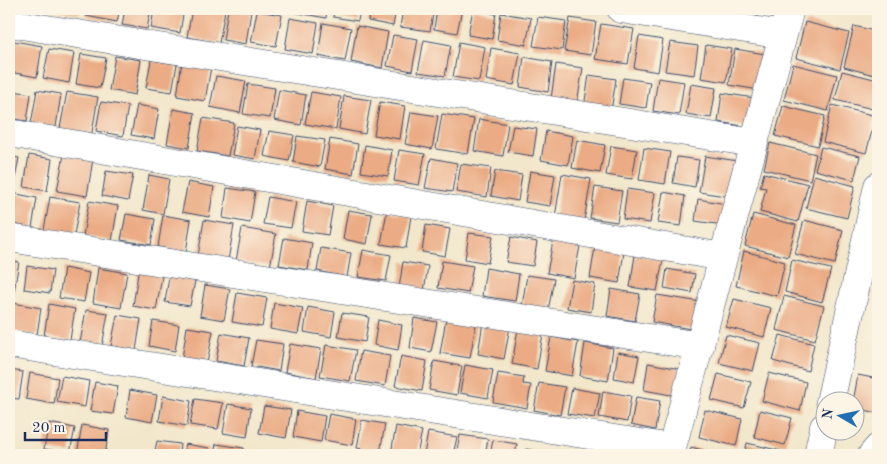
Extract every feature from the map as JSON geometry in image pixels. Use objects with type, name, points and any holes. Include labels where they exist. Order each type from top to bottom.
[{"type":"street","points":[[621,9],[783,35]]},
{"type":"street","points":[[9,344],[671,452],[790,9]]},
{"type":"street","points":[[9,23],[754,143]]},
{"type":"street","points":[[9,133],[723,257]]},
{"type":"street","points":[[832,392],[878,186]]},
{"type":"street","points":[[9,238],[700,346]]},
{"type":"street","points":[[818,455],[821,442]]},
{"type":"street","points":[[872,455],[878,448]]},
{"type":"building","points":[[53,9],[80,9],[79,14]]},
{"type":"building","points":[[87,9],[120,9],[117,22],[86,16]]},
{"type":"building","points":[[125,9],[151,9],[147,29],[122,25]]},
{"type":"building","points":[[154,9],[184,9],[180,33],[151,28]]},
{"type":"building","points":[[192,9],[225,10],[219,43],[187,37]]},
{"type":"building","points":[[228,9],[251,11],[246,44],[223,40]]},
{"type":"building","points":[[294,9],[327,9],[326,18],[293,12]]},
{"type":"building","points":[[334,9],[360,9],[358,21],[333,17]]},
{"type":"building","points":[[370,9],[396,9],[393,26],[368,21]]},
{"type":"building","points":[[403,9],[434,9],[430,31],[400,27]]},
{"type":"building","points":[[437,9],[462,9],[457,33],[434,29]]},
{"type":"building","points":[[473,9],[496,14],[492,39],[468,35]]},
{"type":"building","points":[[744,9],[782,9],[781,15],[758,11],[757,20],[742,18]]},
{"type":"building","points":[[257,11],[282,15],[276,46],[251,42]]},
{"type":"building","points":[[501,13],[531,18],[526,45],[497,40]]},
{"type":"building","points":[[538,17],[566,21],[562,50],[533,46]]},
{"type":"building","points":[[290,18],[318,23],[313,54],[285,49]]},
{"type":"building","points":[[570,18],[596,22],[591,55],[564,51]]},
{"type":"building","points":[[805,22],[849,33],[840,69],[796,58]]},
{"type":"building","points":[[323,23],[351,28],[345,61],[318,56]]},
{"type":"building","points":[[601,24],[634,29],[628,64],[595,59]]},
{"type":"building","points":[[357,26],[388,32],[382,68],[351,62]]},
{"type":"building","points":[[854,26],[878,32],[878,76],[844,67]]},
{"type":"building","points":[[393,35],[418,39],[412,71],[387,66]]},
{"type":"building","points":[[639,36],[663,40],[658,72],[634,68]]},
{"type":"building","points":[[424,40],[451,45],[445,76],[418,72]]},
{"type":"building","points":[[14,41],[42,46],[37,77],[9,72]]},
{"type":"building","points":[[459,42],[485,47],[479,81],[453,77]]},
{"type":"building","points":[[670,42],[698,46],[694,75],[665,71]]},
{"type":"building","points":[[706,45],[732,49],[726,82],[701,78]]},
{"type":"building","points":[[491,48],[520,53],[514,85],[486,80]]},
{"type":"building","points":[[49,49],[74,53],[69,83],[43,78]]},
{"type":"building","points":[[735,49],[765,54],[759,90],[729,85]]},
{"type":"building","points":[[81,54],[106,58],[100,88],[76,84]]},
{"type":"building","points":[[115,56],[141,60],[135,95],[109,90]]},
{"type":"building","points":[[524,57],[552,62],[548,92],[520,87]]},
{"type":"building","points":[[151,60],[177,64],[172,92],[146,88]]},
{"type":"building","points":[[182,62],[211,67],[205,101],[177,96]]},
{"type":"building","points":[[556,64],[583,68],[577,103],[551,99]]},
{"type":"building","points":[[793,64],[837,75],[828,111],[784,100]]},
{"type":"building","points":[[842,71],[878,80],[877,110],[835,100]]},
{"type":"building","points":[[589,75],[616,79],[611,111],[584,107]]},
{"type":"building","points":[[216,76],[246,81],[240,113],[210,107]]},
{"type":"building","points":[[623,78],[650,82],[646,108],[619,104]]},
{"type":"building","points":[[658,78],[684,82],[679,115],[653,111]]},
{"type":"building","points":[[248,84],[275,88],[270,118],[243,114]]},
{"type":"building","points":[[691,84],[716,88],[711,118],[686,114]]},
{"type":"building","points":[[9,90],[31,94],[27,121],[9,118]]},
{"type":"building","points":[[37,90],[61,94],[56,127],[31,124]]},
{"type":"building","points":[[279,90],[306,95],[301,125],[274,120]]},
{"type":"building","points":[[67,92],[98,97],[91,138],[59,133]]},
{"type":"building","points":[[311,92],[341,97],[336,129],[305,124]]},
{"type":"building","points":[[722,93],[754,98],[749,127],[718,122]]},
{"type":"building","points":[[344,96],[371,100],[365,134],[339,129]]},
{"type":"building","points":[[101,102],[128,106],[123,136],[96,131]]},
{"type":"building","points":[[380,102],[405,106],[400,139],[374,135]]},
{"type":"building","points":[[137,105],[159,109],[154,139],[131,135]]},
{"type":"building","points":[[832,105],[876,116],[866,153],[823,142]]},
{"type":"building","points":[[783,106],[825,116],[818,146],[775,136]]},
{"type":"building","points":[[173,109],[195,113],[189,148],[167,144]]},
{"type":"building","points":[[411,112],[438,116],[432,149],[405,144]]},
{"type":"building","points":[[442,114],[474,119],[468,154],[436,149]]},
{"type":"building","points":[[203,118],[234,123],[228,156],[197,151]]},
{"type":"building","points":[[479,119],[508,124],[503,156],[474,151]]},
{"type":"building","points":[[237,126],[260,130],[255,159],[232,155]]},
{"type":"building","points":[[513,126],[537,129],[533,156],[508,152]]},
{"type":"building","points":[[269,131],[294,135],[289,161],[264,156]]},
{"type":"building","points":[[546,131],[573,136],[568,165],[541,160]]},
{"type":"building","points":[[297,136],[325,140],[320,167],[293,162]]},
{"type":"building","points":[[330,139],[358,144],[353,174],[325,169]]},
{"type":"building","points":[[577,140],[605,145],[600,173],[572,168]]},
{"type":"building","points":[[770,143],[816,154],[810,180],[764,169]]},
{"type":"building","points":[[365,145],[392,150],[388,176],[361,172]]},
{"type":"building","points":[[611,146],[637,150],[632,179],[606,175]]},
{"type":"building","points":[[821,147],[860,156],[854,180],[815,170]]},
{"type":"building","points":[[644,148],[670,152],[665,184],[639,180]]},
{"type":"building","points":[[399,150],[425,154],[419,185],[394,181]]},
{"type":"building","points":[[64,154],[93,159],[87,196],[57,191]]},
{"type":"building","points":[[29,155],[52,159],[47,191],[24,187]]},
{"type":"building","points":[[9,156],[19,158],[14,184],[9,183]]},
{"type":"building","points":[[705,156],[738,161],[732,197],[699,192]]},
{"type":"building","points":[[677,157],[699,160],[695,187],[673,183]]},
{"type":"building","points":[[431,158],[457,163],[452,192],[425,188]]},
{"type":"building","points":[[461,164],[491,168],[487,197],[456,192]]},
{"type":"building","points":[[106,171],[133,175],[128,201],[102,196]]},
{"type":"building","points":[[495,171],[522,175],[518,201],[491,196]]},
{"type":"building","points":[[530,171],[555,175],[550,206],[525,202]]},
{"type":"building","points":[[764,173],[808,184],[798,222],[760,212],[766,188],[760,187]]},
{"type":"building","points":[[562,174],[591,179],[584,221],[555,217]]},
{"type":"building","points":[[149,175],[169,179],[163,214],[143,210]]},
{"type":"building","points":[[814,175],[855,186],[847,218],[806,208]]},
{"type":"building","points":[[188,182],[214,187],[209,217],[182,212]]},
{"type":"building","points":[[595,187],[622,191],[617,222],[590,218]]},
{"type":"building","points":[[227,188],[255,192],[250,223],[223,218]]},
{"type":"building","points":[[627,189],[655,193],[650,223],[623,219]]},
{"type":"building","points":[[663,192],[685,196],[681,226],[658,223]]},
{"type":"building","points":[[12,193],[37,198],[32,228],[9,223]]},
{"type":"building","points":[[50,197],[80,202],[74,235],[44,230]]},
{"type":"building","points":[[268,197],[296,202],[291,228],[263,224]]},
{"type":"building","points":[[698,199],[726,204],[723,225],[695,221]]},
{"type":"building","points":[[89,201],[118,206],[112,241],[83,236]]},
{"type":"building","points":[[307,201],[333,206],[328,235],[302,231]]},
{"type":"building","points":[[348,210],[372,214],[367,244],[343,239]]},
{"type":"building","points":[[387,211],[411,216],[406,248],[381,244]]},
{"type":"building","points":[[126,214],[155,219],[151,245],[121,240]]},
{"type":"building","points":[[753,214],[796,225],[788,257],[745,246]]},
{"type":"building","points":[[163,215],[191,220],[186,252],[158,247]]},
{"type":"building","points":[[204,220],[234,225],[228,261],[198,256]]},
{"type":"building","points":[[804,220],[843,230],[835,264],[795,254]]},
{"type":"building","points":[[426,225],[450,229],[445,256],[422,252]]},
{"type":"building","points":[[242,228],[276,234],[270,267],[236,261]]},
{"type":"building","points":[[469,233],[493,236],[488,263],[465,259]]},
{"type":"building","points":[[511,237],[537,242],[533,266],[506,262]]},
{"type":"building","points":[[284,238],[312,243],[308,270],[279,265]]},
{"type":"building","points":[[553,241],[580,246],[574,278],[547,273]]},
{"type":"building","points":[[595,247],[624,252],[619,283],[590,278]]},
{"type":"building","points":[[321,248],[351,253],[347,277],[317,271]]},
{"type":"building","points":[[363,250],[391,255],[386,281],[358,277]]},
{"type":"building","points":[[744,251],[785,262],[777,296],[736,286]]},
{"type":"building","points":[[635,255],[663,260],[657,291],[630,287]]},
{"type":"building","points":[[9,260],[19,262],[14,291],[9,290]]},
{"type":"building","points":[[792,260],[831,269],[822,302],[785,292]]},
{"type":"building","points":[[442,261],[473,266],[468,293],[438,288]]},
{"type":"building","points":[[403,262],[428,266],[424,291],[399,288]]},
{"type":"building","points":[[27,266],[53,270],[50,293],[24,289]]},
{"type":"building","points":[[139,267],[163,271],[156,310],[133,306]]},
{"type":"building","points":[[64,268],[89,273],[84,302],[59,298]]},
{"type":"building","points":[[98,268],[127,273],[121,308],[93,303]]},
{"type":"building","points":[[486,268],[519,274],[515,301],[482,296]]},
{"type":"building","points":[[667,269],[695,274],[692,293],[664,288]]},
{"type":"building","points":[[527,275],[554,279],[548,311],[522,306]]},
{"type":"building","points":[[169,277],[195,281],[190,306],[165,302]]},
{"type":"building","points":[[572,280],[595,284],[591,312],[567,308]]},
{"type":"building","points":[[205,285],[230,289],[224,320],[200,316]]},
{"type":"building","points":[[611,289],[640,294],[635,321],[607,316]]},
{"type":"building","points":[[237,293],[267,298],[262,327],[232,322]]},
{"type":"building","points":[[657,295],[701,302],[696,330],[652,322]]},
{"type":"building","points":[[784,296],[824,306],[815,340],[776,330]]},
{"type":"building","points":[[734,299],[771,308],[764,337],[726,327]]},
{"type":"building","points":[[13,303],[41,308],[37,335],[9,331]]},
{"type":"building","points":[[274,303],[303,308],[298,334],[270,329]]},
{"type":"building","points":[[49,304],[75,309],[70,340],[44,336]]},
{"type":"building","points":[[308,307],[335,312],[331,337],[304,332]]},
{"type":"building","points":[[86,310],[108,313],[102,347],[80,343]]},
{"type":"building","points":[[342,313],[369,317],[365,342],[338,337]]},
{"type":"building","points":[[117,315],[141,319],[136,350],[111,346]]},
{"type":"building","points":[[414,318],[437,322],[431,352],[410,348]]},
{"type":"building","points":[[446,319],[476,324],[470,358],[440,353]]},
{"type":"building","points":[[378,320],[402,325],[398,350],[374,345]]},
{"type":"building","points":[[153,321],[179,325],[175,351],[149,346]]},
{"type":"building","points":[[483,322],[510,327],[504,359],[478,354]]},
{"type":"building","points":[[187,327],[213,331],[207,363],[182,358]]},
{"type":"building","points":[[518,329],[543,334],[537,369],[512,364]]},
{"type":"building","points":[[221,333],[249,338],[244,366],[216,361]]},
{"type":"building","points":[[726,335],[760,343],[753,371],[719,363]]},
{"type":"building","points":[[780,335],[814,344],[808,371],[773,361]]},
{"type":"building","points":[[551,337],[578,342],[572,376],[545,371]]},
{"type":"building","points":[[256,340],[283,344],[279,371],[251,366]]},
{"type":"building","points":[[585,343],[613,348],[608,381],[580,376]]},
{"type":"building","points":[[290,344],[321,349],[316,378],[285,372]]},
{"type":"building","points":[[326,345],[356,350],[350,381],[320,376]]},
{"type":"building","points":[[361,351],[390,356],[385,386],[356,381]]},
{"type":"building","points":[[618,352],[639,356],[634,382],[614,378]]},
{"type":"building","points":[[401,356],[427,361],[422,391],[395,386]]},
{"type":"building","points":[[434,361],[462,366],[457,395],[429,390]]},
{"type":"building","points":[[648,363],[680,369],[676,396],[644,390]]},
{"type":"building","points":[[465,365],[493,370],[488,398],[460,393]]},
{"type":"building","points":[[9,370],[23,372],[19,399],[9,398]]},
{"type":"building","points":[[30,373],[58,378],[54,404],[26,399]]},
{"type":"building","points":[[498,373],[524,377],[523,384],[531,385],[527,408],[493,402]]},
{"type":"building","points":[[769,373],[806,382],[800,411],[762,401]]},
{"type":"building","points":[[718,374],[751,382],[744,408],[711,400]]},
{"type":"building","points":[[858,375],[878,379],[878,413],[864,410],[864,392],[855,392]]},
{"type":"building","points":[[62,376],[89,381],[85,407],[57,402]]},
{"type":"building","points":[[95,382],[118,386],[113,414],[90,411]]},
{"type":"building","points":[[539,383],[565,387],[560,415],[534,410]]},
{"type":"building","points":[[572,388],[600,393],[595,418],[567,414]]},
{"type":"building","points":[[130,390],[157,395],[152,422],[126,417]]},
{"type":"building","points":[[603,391],[631,396],[627,422],[599,417]]},
{"type":"building","points":[[163,396],[191,401],[187,426],[159,421]]},
{"type":"building","points":[[636,397],[660,401],[655,430],[631,425]]},
{"type":"building","points":[[195,399],[223,403],[218,429],[190,425]]},
{"type":"building","points":[[228,404],[251,408],[247,437],[223,433]]},
{"type":"building","points":[[264,406],[291,410],[286,438],[259,433]]},
{"type":"building","points":[[705,410],[742,419],[736,446],[699,437]]},
{"type":"building","points":[[760,410],[792,418],[785,445],[754,437]]},
{"type":"building","points":[[297,411],[325,416],[321,442],[293,437]]},
{"type":"building","points":[[329,414],[356,419],[352,445],[324,440]]},
{"type":"building","points":[[362,420],[385,424],[380,453],[357,448]]},
{"type":"building","points":[[49,423],[75,428],[70,453],[44,449]]},
{"type":"building","points":[[82,425],[109,430],[105,455],[77,455]]},
{"type":"building","points":[[396,426],[422,431],[417,455],[391,453]]},
{"type":"building","points":[[428,432],[457,437],[453,455],[424,455]]},
{"type":"building","points":[[460,435],[488,439],[485,455],[456,455]]},
{"type":"building","points":[[493,440],[517,444],[515,455],[490,455]]},
{"type":"building","points":[[157,441],[180,444],[179,455],[154,455]]},
{"type":"building","points":[[747,443],[781,451],[780,455],[744,455]]},
{"type":"building","points":[[185,444],[209,448],[208,455],[183,455]]},
{"type":"building","points":[[216,444],[244,448],[243,455],[214,455]]},
{"type":"building","points":[[691,447],[721,455],[689,455]]},
{"type":"building","points":[[526,449],[555,454],[555,455],[525,455]]}]
